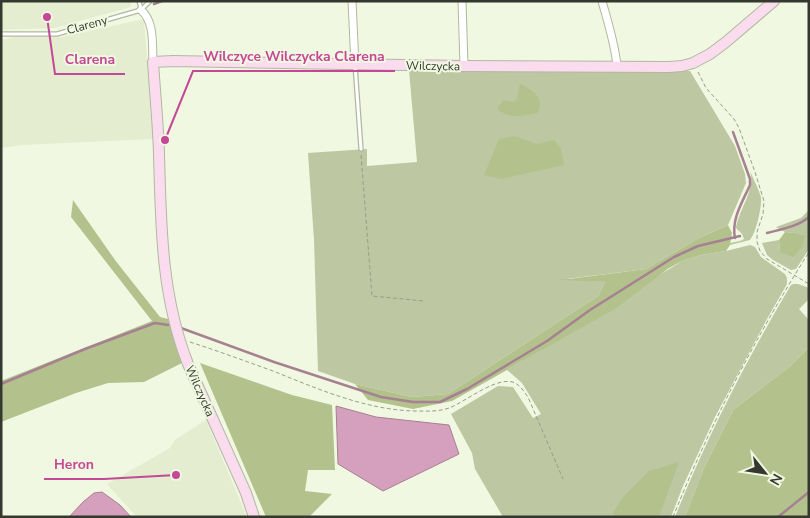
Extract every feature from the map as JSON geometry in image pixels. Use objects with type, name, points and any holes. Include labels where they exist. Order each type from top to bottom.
[{"type":"street","points":[[352,1],[355,65]]},
{"type":"street","points":[[462,1],[464,66]]},
{"type":"street","points":[[602,1],[613,40],[617,66]]},
{"type":"street","name":"Wilczycka","points":[[254,517],[246,494],[179,342],[168,292],[164,261],[153,62],[464,66],[682,66],[693,63],[710,54],[774,1]]},
{"type":"street","points":[[142,10],[147,15],[151,24],[153,62]]},
{"type":"lane","points":[[139,1],[142,10],[150,1]]},
{"type":"lane","name":"Clareny","points":[[1,34],[57,34],[142,10]]},
{"type":"lane","points":[[355,65],[361,149]]},
{"type":"path","points":[[693,63],[706,88],[734,119],[755,172],[764,201],[763,214],[757,232],[757,242],[760,251],[767,259],[809,284]]},
{"type":"path","points":[[361,149],[372,296],[424,301]]},
{"type":"path","points":[[673,517],[685,487],[730,393],[768,320],[809,252]]},
{"type":"path","points":[[179,342],[186,341],[343,397],[393,410],[439,411],[450,408],[499,382],[510,381],[516,383],[528,397],[563,479]]},
{"type":"shaded area","points":[[1,1],[130,1],[131,7],[55,28],[1,30]]},
{"type":"shaded area","points":[[144,19],[153,139],[23,145],[1,148],[1,40],[15,37],[61,37]]},
{"type":"shaded area","points":[[409,70],[690,71],[735,146],[745,174],[746,183],[728,225],[697,239],[646,269],[566,279],[605,282],[598,296],[448,394],[412,397],[355,384],[318,371],[314,240],[308,153],[367,149],[367,166],[417,162]]},
{"type":"shaded area","points":[[750,171],[761,197],[758,220],[750,240],[730,245],[730,243],[744,239],[736,228],[751,185]]},
{"type":"shaded area","points":[[809,210],[809,249],[796,269],[791,270],[767,255],[762,243],[779,240],[780,252],[794,233],[785,232],[776,227],[801,218]]},
{"type":"shaded area","points":[[750,245],[755,247],[761,257],[785,274],[787,284],[715,417],[683,486],[671,517],[503,517],[475,469],[472,453],[451,414],[498,386],[513,387],[533,418],[541,414],[522,383],[507,370],[682,261]]},
{"type":"shaded area","points":[[793,284],[809,288],[809,299],[799,309],[809,320],[809,347],[789,367],[733,410],[704,468],[685,517],[675,517],[700,457],[743,370]]},
{"type":"shaded area","points":[[336,406],[376,417],[449,425],[459,454],[383,491],[338,464]]},
{"type":"shaded area","points":[[206,420],[247,517],[137,517],[107,484],[170,448],[175,440]]},
{"type":"shaded area","points":[[102,492],[120,505],[131,517],[69,517],[94,493]]},
{"type":"green space","points":[[520,84],[530,89],[540,101],[538,113],[512,116],[497,109],[503,100],[513,102],[517,99]]},
{"type":"green space","points":[[514,136],[537,144],[554,140],[561,149],[564,165],[501,179],[484,175],[499,139]]},
{"type":"green space","points":[[73,200],[115,260],[160,317],[168,319],[182,363],[144,382],[108,383],[76,393],[1,422],[1,381],[152,321],[71,217]]},
{"type":"green space","points":[[728,225],[732,233],[730,245],[726,251],[701,255],[682,261],[669,268],[615,309],[452,401],[413,409],[368,400],[355,384],[412,397],[448,394],[598,296],[605,282],[561,280],[646,269],[697,239]]},
{"type":"green space","points":[[785,232],[805,236],[802,247],[793,257],[780,252],[779,240]]},
{"type":"green space","points":[[809,347],[809,517],[685,517],[704,468],[733,410],[789,367]]},
{"type":"green space","points":[[200,363],[292,395],[332,405],[335,470],[308,470],[305,491],[332,494],[309,517],[266,517]]},
{"type":"green space","points":[[679,462],[659,517],[615,517],[613,513],[624,496],[649,471]]},
{"type":"waterway","points":[[154,4],[162,1]]},
{"type":"waterway","points":[[733,132],[750,179],[750,185],[736,217],[735,238]]},
{"type":"waterway","points":[[767,233],[784,229],[809,217]]},
{"type":"waterway","points":[[181,328],[274,362],[381,397],[413,402],[440,402],[467,389],[547,341],[590,310],[674,257],[698,246],[740,236]]},
{"type":"waterway","points":[[1,384],[85,349],[155,323],[168,325]]},
{"type":"waterway","points":[[778,517],[809,492]]},
{"type":"place","name":"Clarena","points":[[47,17]]},
{"type":"place","name":"Wilczyce Wilczycka Clarena","points":[[165,140]]},
{"type":"place","name":"Heron","points":[[176,475]]}]
